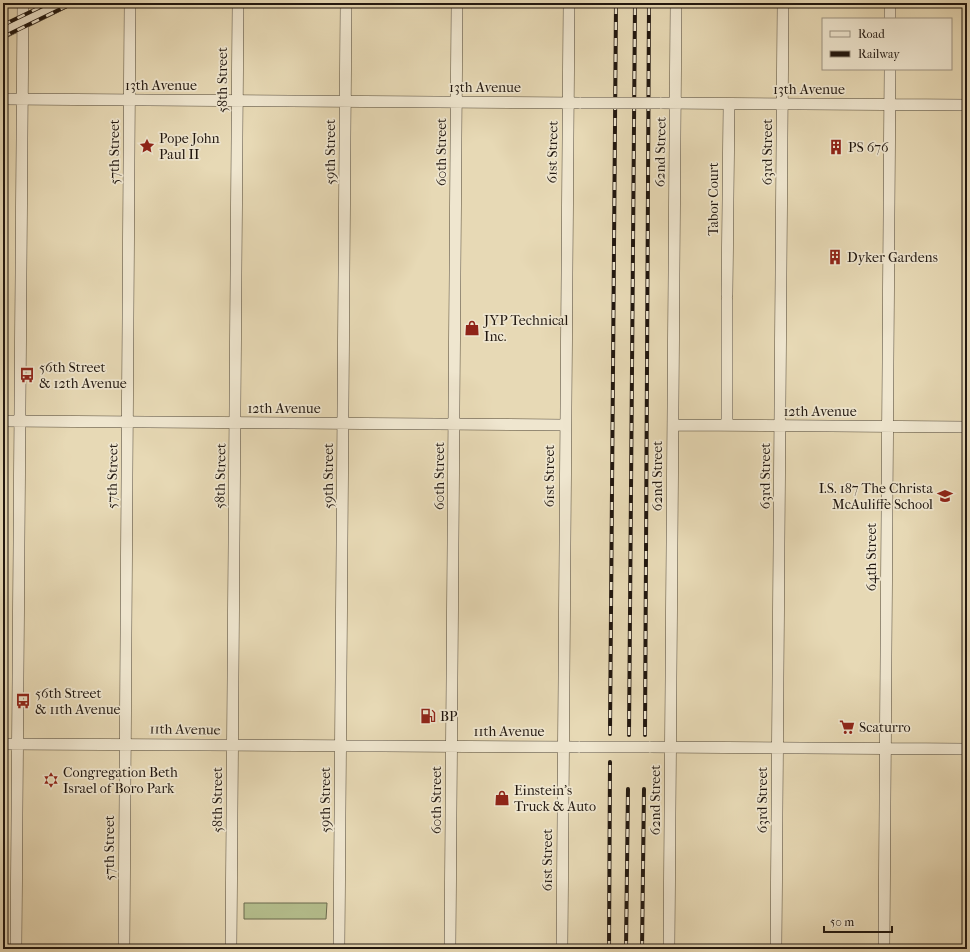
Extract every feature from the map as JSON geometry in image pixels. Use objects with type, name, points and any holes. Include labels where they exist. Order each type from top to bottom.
[{"type":"street","points":[[16,949],[24,3]]},
{"type":"street","points":[[3,33],[64,3]]},
{"type":"street","name":"57th Street","points":[[124,949],[124,744],[128,421],[130,3]]},
{"type":"street","name":"58th Street","points":[[231,949],[238,3]]},
{"type":"street","name":"59th Street","points":[[339,949],[346,3]]},
{"type":"street","name":"60th Street","points":[[450,949],[457,3]]},
{"type":"street","name":"61st Street","points":[[562,949],[569,3]]},
{"type":"street","name":"62nd Street","points":[[669,949],[676,3]]},
{"type":"street","name":"63rd Street","points":[[776,949],[783,3]]},
{"type":"street","points":[[890,3],[890,18]]},
{"type":"street","name":"64th Street","points":[[884,949],[890,70]]},
{"type":"street","name":"13th Avenue","points":[[3,99],[967,105]]},
{"type":"street","name":"Tabor Court","points":[[726,425],[728,104]]},
{"type":"street","name":"12th Avenue","points":[[3,421],[565,425]]},
{"type":"street","name":"12th Avenue","points":[[673,425],[967,427]]},
{"type":"street","name":"11th Avenue","points":[[3,744],[967,749]]},
{"type":"green space","points":[[244,903],[327,903],[326,919],[244,919]]},
{"type":"railway","points":[[3,25],[49,3]]},
{"type":"railway","points":[[3,37],[73,3]]},
{"type":"railway","points":[[610,734],[616,3]]},
{"type":"railway","points":[[629,735],[635,3]]},
{"type":"railway","points":[[645,735],[649,3]]},
{"type":"railway","points":[[609,949],[610,762]]},
{"type":"railway","points":[[626,949],[628,789]]},
{"type":"railway","points":[[642,949],[644,789]]},
{"type":"place","name":"Pope John Paul II","points":[[147,146]]},
{"type":"place","name":"PS 676","points":[[836,147]]},
{"type":"place","name":"Dyker Gardens","points":[[835,257]]},
{"type":"place","name":"JYP Technical Inc.","points":[[472,328]]},
{"type":"place","name":"56th Street & 12th Avenue","points":[[27,375]]},
{"type":"place","name":"I.S. 187 The Christa McAuliffe School","points":[[945,496]]},
{"type":"place","name":"56th Street & 11th Avenue","points":[[23,701]]},
{"type":"place","name":"BP","points":[[428,716]]},
{"type":"place","name":"Scaturro","points":[[847,727]]},
{"type":"place","name":"Congregation Beth Israel of Boro Park","points":[[51,780]]},
{"type":"place","name":"Einstein's Truck & Auto","points":[[502,798]]}]
